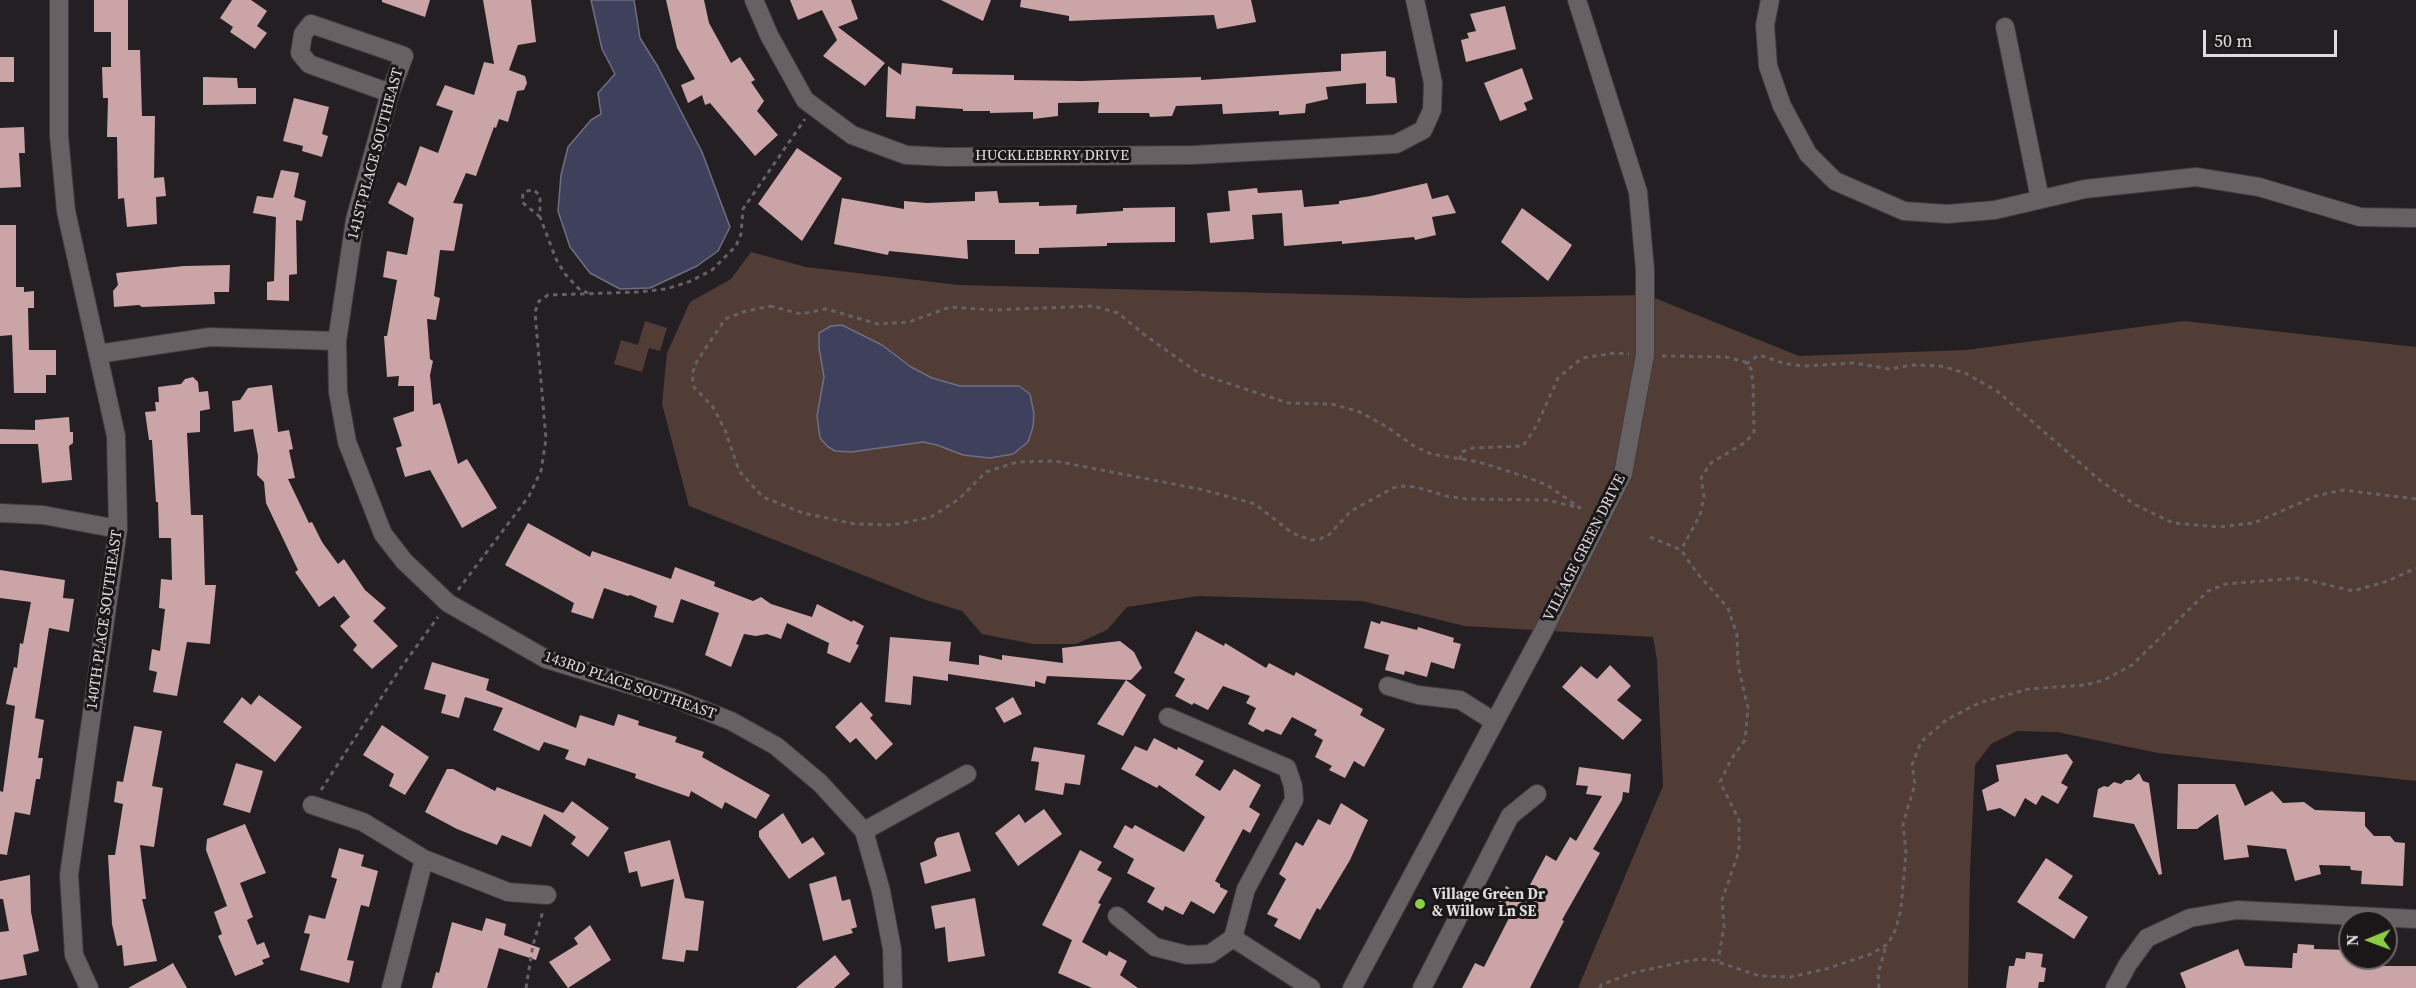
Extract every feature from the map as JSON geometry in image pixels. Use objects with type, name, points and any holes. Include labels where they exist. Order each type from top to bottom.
[{"type":"street","name":"140TH PLACE SOUTHEAST","points":[[59,0],[59,136],[66,211],[116,436],[118,529],[69,875],[74,955],[89,988]]},
{"type":"street","name":"HUCKLEBERRY DRIVE","points":[[754,0],[769,35],[805,100],[852,135],[906,155],[946,157],[1194,155],[1396,144],[1423,130],[1432,110],[1433,83],[1415,0]]},
{"type":"street","name":"VILLAGE GREEN DRIVE","points":[[1352,988],[1495,722],[1623,474],[1645,356],[1645,270],[1638,192],[1577,0]]},
{"type":"street","points":[[1770,0],[1765,25],[1768,66],[1782,106],[1808,154],[1835,181],[1904,211],[1947,214],[1995,210],[2095,188],[2196,177],[2259,187],[2360,217],[2416,218]]},
{"type":"street","name":"141ST PLACE SOUTHEAST","points":[[390,93],[309,64],[300,53],[303,34],[311,24],[404,56],[390,93],[355,220],[337,341],[338,392],[347,442],[383,534],[404,561]]},
{"type":"street","points":[[2005,27],[2040,199]]},
{"type":"street","points":[[98,354],[210,337],[337,341]]},
{"type":"street","points":[[0,513],[43,515],[118,529]]},
{"type":"street","name":"143RD PLACE SOUTHEAST","points":[[404,561],[448,603],[546,659],[673,698],[731,721],[776,746],[820,783],[864,831],[892,949],[893,988]]},
{"type":"street","points":[[1388,686],[1418,695],[1460,700],[1495,722]]},
{"type":"street","points":[[1117,916],[1155,947],[1187,955],[1210,954],[1233,938],[1246,889],[1294,800],[1293,786],[1287,768],[1168,717]]},
{"type":"street","points":[[864,831],[967,774]]},
{"type":"street","points":[[1422,988],[1509,816],[1537,794]]},
{"type":"street","points":[[312,805],[363,822],[424,859],[508,892],[547,895]]},
{"type":"street","points":[[391,988],[424,859]]},
{"type":"street","points":[[2115,988],[2128,964],[2147,938],[2190,918],[2237,910],[2416,919]]},
{"type":"street","points":[[1233,938],[1311,988]]},
{"type":"path","points":[[312,805],[400,669],[530,495],[541,471],[546,439],[535,312],[539,301],[548,295],[666,289],[691,281],[725,259],[736,246],[741,234],[743,209],[813,106]]},
{"type":"path","points":[[540,217],[522,202],[521,198],[526,191],[534,190],[540,196],[540,217],[556,259],[565,274],[579,289],[590,294]]},
{"type":"path","points":[[770,306],[801,314],[826,309],[878,324],[909,322],[950,307],[993,310],[1093,306],[1118,313],[1200,374],[1288,403],[1332,404],[1360,412],[1431,454],[1479,462],[1523,476],[1547,485],[1580,508],[1547,500],[1466,499],[1416,487],[1402,486],[1393,488],[1351,512],[1330,534],[1311,540],[1292,533],[1255,504],[1214,493],[1055,461],[1017,462],[986,472],[959,499],[932,517],[892,525],[855,524],[803,513],[763,497],[739,471],[725,430],[713,407],[694,387],[692,374],[696,361],[725,320],[743,312],[770,306]]},
{"type":"path","points":[[1746,364],[1760,355],[1786,364],[1806,366],[1854,363],[1890,369],[1912,365],[1941,366],[1965,373],[1997,391],[2102,482],[2136,505],[2174,523],[2219,527],[2254,523],[2316,496],[2343,490],[2416,499]]},
{"type":"path","points":[[1650,537],[1680,550],[1728,608],[1737,635],[1738,665],[1748,708],[1745,740],[1732,758],[1720,782],[1739,820],[1739,851],[1722,900],[1724,927],[1718,961]]},
{"type":"path","points":[[1879,988],[1878,974],[1886,944],[1896,929],[1901,908],[1906,853],[1903,824],[1915,784],[1912,765],[1921,742],[1946,720],[1979,703],[2028,689],[2085,685],[2104,680],[2139,659],[2208,591],[2226,584],[2298,578],[2353,591],[2388,581],[2416,568]]},
{"type":"path","points":[[526,988],[533,945],[547,895]]},
{"type":"path","points":[[1600,988],[1601,985],[1632,973],[1692,960],[1709,959],[1760,976],[1790,977],[1826,969],[1871,954],[1886,944]]},
{"type":"shaded area","points":[[751,252],[806,267],[959,285],[1467,298],[1647,295],[1799,356],[1966,350],[2184,321],[2416,347],[2416,781],[2158,753],[2057,732],[2017,731],[1991,744],[1975,765],[1968,988],[1578,988],[1663,786],[1657,660],[1653,637],[1465,626],[1362,601],[1199,596],[1127,607],[1107,630],[1076,644],[1033,644],[982,634],[962,611],[926,600],[689,506],[662,404],[667,353],[690,302],[731,279]]},
{"type":"shaded area","points":[[645,321],[667,328],[660,351],[649,348],[642,372],[614,364],[621,340],[638,345]]},
{"type":"water","points":[[591,0],[634,0],[640,38],[658,67],[702,152],[730,227],[718,251],[697,266],[650,288],[620,289],[590,273],[570,247],[558,211],[561,175],[568,147],[591,120],[601,114],[598,93],[615,74],[602,49]]},
{"type":"water","points":[[842,325],[882,345],[911,367],[932,378],[960,386],[1019,386],[1030,394],[1034,414],[1028,442],[1013,454],[990,458],[963,455],[923,442],[851,452],[835,451],[827,446],[820,438],[817,416],[824,377],[819,333],[831,326]]},
{"type":"building","points":[[94,0],[128,0],[128,50],[140,50],[142,116],[155,116],[154,178],[164,177],[166,196],[156,197],[157,224],[127,227],[124,198],[118,199],[117,137],[107,137],[108,98],[103,98],[102,67],[111,67],[111,32],[94,32]]},
{"type":"building","points":[[232,0],[251,0],[267,11],[257,26],[267,33],[255,49],[230,32],[233,27],[220,18]]},
{"type":"building","points":[[382,0],[430,0],[425,17],[382,2]]},
{"type":"building","points":[[483,0],[531,0],[536,42],[518,45],[509,70],[525,76],[527,83],[524,90],[517,91],[508,122],[499,119],[496,128],[494,127],[476,176],[466,173],[453,203],[463,204],[454,251],[440,250],[434,296],[440,298],[436,320],[427,319],[430,359],[433,361],[430,375],[433,405],[440,403],[458,464],[467,459],[497,508],[462,528],[430,470],[405,477],[396,448],[402,446],[393,418],[414,411],[414,386],[398,386],[399,376],[387,377],[384,336],[387,336],[397,280],[383,277],[387,251],[407,255],[414,218],[388,203],[398,182],[406,186],[420,146],[438,153],[453,111],[436,105],[445,85],[474,95],[484,62],[494,64]]},
{"type":"building","points":[[666,0],[704,0],[709,23],[731,63],[740,57],[755,80],[751,82],[764,101],[757,111],[778,135],[755,156],[710,103],[705,105],[702,95],[688,103],[681,85],[695,79],[677,48]]},
{"type":"building","points":[[790,0],[851,0],[858,19],[838,27],[885,63],[865,86],[823,56],[837,40],[822,10],[798,20]]},
{"type":"building","points":[[941,0],[991,0],[983,21]]},
{"type":"building","points":[[1021,0],[1251,0],[1256,22],[1217,29],[1214,15],[1069,21],[1069,16],[1020,7]]},
{"type":"building","points":[[1505,6],[1516,49],[1466,62],[1461,40],[1469,38],[1467,33],[1476,31],[1470,14]]},
{"type":"building","points":[[1386,51],[1386,76],[1395,78],[1397,103],[1366,104],[1366,83],[1326,87],[1328,99],[1306,104],[1305,113],[1279,115],[1279,111],[1223,114],[1222,104],[1176,106],[1172,116],[1150,117],[1149,113],[1098,113],[1099,102],[1058,103],[1058,116],[1033,119],[1033,112],[990,113],[990,111],[963,111],[963,109],[916,106],[915,119],[886,117],[888,66],[901,75],[902,63],[953,68],[952,74],[1014,75],[1014,80],[1081,81],[1201,77],[1201,80],[1341,71],[1341,54]]},
{"type":"building","points":[[0,57],[14,57],[14,82],[0,82]]},
{"type":"building","points":[[1522,68],[1533,99],[1524,103],[1527,110],[1500,121],[1484,83]]},
{"type":"building","points":[[203,77],[237,78],[238,88],[256,88],[256,104],[203,105]]},
{"type":"building","points":[[294,98],[329,107],[322,134],[328,136],[322,157],[302,151],[303,146],[283,141]]},
{"type":"building","points":[[24,127],[25,153],[19,153],[21,187],[0,188],[0,128]]},
{"type":"building","points":[[797,148],[842,178],[802,241],[758,204]]},
{"type":"building","points":[[281,170],[299,173],[294,197],[306,201],[302,221],[296,220],[297,274],[289,275],[289,301],[267,300],[267,282],[274,281],[276,217],[253,213],[257,196],[273,198]]},
{"type":"building","points":[[1427,183],[1432,199],[1448,195],[1456,213],[1432,217],[1436,235],[1415,240],[1414,237],[1342,244],[1342,241],[1284,246],[1282,213],[1252,215],[1254,239],[1210,243],[1207,213],[1230,211],[1228,191],[1257,188],[1258,193],[1302,190],[1304,207],[1339,204],[1339,201]]},
{"type":"building","points":[[997,191],[999,203],[1039,202],[1039,206],[1077,205],[1076,214],[1123,211],[1123,208],[1175,207],[1175,242],[1107,243],[1107,246],[1039,248],[1039,254],[1015,254],[1015,240],[967,240],[968,259],[889,251],[888,255],[834,244],[842,198],[904,209],[904,201],[927,203],[975,201],[975,192]]},
{"type":"building","points":[[1522,208],[1572,245],[1548,281],[1501,242]]},
{"type":"building","points":[[0,225],[16,225],[16,287],[24,287],[24,292],[34,291],[34,308],[28,308],[29,350],[56,350],[56,375],[46,375],[46,393],[14,393],[12,335],[0,336]]},
{"type":"building","points":[[230,265],[229,292],[214,292],[215,304],[114,307],[113,291],[118,285],[116,273],[184,266]]},
{"type":"building","points":[[193,377],[198,382],[199,392],[208,391],[210,409],[200,411],[200,432],[187,433],[191,515],[203,515],[205,585],[216,585],[210,644],[187,642],[177,696],[153,692],[157,672],[149,670],[152,649],[160,651],[165,609],[159,608],[161,579],[172,580],[171,538],[159,538],[152,440],[149,440],[145,412],[156,411],[155,402],[159,402],[158,387],[181,384],[185,379]]},
{"type":"building","points":[[272,385],[278,432],[289,430],[293,449],[289,450],[295,478],[288,479],[309,523],[312,522],[322,542],[338,564],[344,559],[365,590],[386,608],[373,621],[398,646],[372,669],[353,650],[357,645],[340,626],[350,617],[334,596],[319,607],[295,572],[298,570],[266,503],[264,482],[257,475],[258,456],[253,429],[234,432],[232,401],[240,400],[248,388]]},
{"type":"building","points":[[69,417],[70,432],[73,432],[73,443],[69,446],[72,480],[42,483],[38,444],[0,444],[0,429],[35,430],[35,420]]},
{"type":"building","points":[[528,523],[590,557],[592,551],[671,579],[675,567],[715,582],[714,586],[753,601],[761,597],[771,604],[812,617],[817,604],[864,626],[856,644],[859,645],[850,663],[827,653],[829,643],[787,623],[781,639],[767,634],[756,636],[744,634],[731,667],[705,655],[719,613],[681,599],[673,623],[654,617],[657,606],[604,588],[593,619],[571,612],[574,603],[505,565]]},
{"type":"building","points":[[0,570],[65,580],[63,598],[74,599],[69,632],[49,628],[35,718],[44,720],[38,758],[43,758],[40,779],[36,779],[30,815],[15,812],[7,855],[0,854],[0,791],[3,792],[15,706],[6,704],[14,667],[17,668],[20,643],[23,644],[31,602],[0,598]]},
{"type":"building","points":[[1371,621],[1380,624],[1381,621],[1417,630],[1418,627],[1454,638],[1453,642],[1461,644],[1454,669],[1431,662],[1427,677],[1405,671],[1404,675],[1385,670],[1389,655],[1364,648]]},
{"type":"building","points":[[1196,631],[1224,646],[1225,643],[1266,668],[1269,663],[1294,676],[1296,672],[1363,709],[1360,715],[1385,729],[1364,767],[1354,761],[1345,778],[1329,770],[1332,766],[1315,757],[1323,740],[1314,735],[1317,730],[1292,717],[1281,735],[1266,729],[1263,732],[1248,724],[1256,708],[1246,703],[1250,696],[1223,686],[1208,710],[1175,696],[1185,679],[1174,673]]},
{"type":"building","points":[[890,637],[951,642],[949,661],[979,665],[979,655],[1002,660],[1002,655],[1063,663],[1062,648],[1120,641],[1134,652],[1142,668],[1131,680],[1047,676],[1045,684],[1035,681],[1035,687],[948,674],[948,681],[913,676],[911,705],[885,702]]},
{"type":"building","points":[[432,662],[489,679],[486,690],[576,728],[580,715],[614,726],[618,714],[639,721],[638,725],[677,737],[675,742],[704,752],[702,757],[770,795],[756,819],[725,802],[722,809],[691,791],[689,797],[635,778],[636,774],[588,758],[585,766],[565,759],[569,750],[544,742],[539,751],[493,730],[503,708],[465,697],[459,718],[441,713],[446,695],[424,689]]},
{"type":"building","points":[[1610,665],[1631,686],[1617,700],[1642,720],[1623,740],[1562,687],[1581,666],[1597,679]]},
{"type":"building","points":[[1126,680],[1146,695],[1123,736],[1097,724]]},
{"type":"building","points":[[259,695],[302,727],[275,762],[223,722],[242,697],[251,705]]},
{"type":"building","points":[[1013,697],[1022,714],[1004,723],[995,708]]},
{"type":"building","points":[[861,702],[873,715],[870,718],[893,744],[876,760],[856,738],[850,743],[835,727]]},
{"type":"building","points":[[382,725],[429,757],[405,795],[389,786],[394,774],[363,755]]},
{"type":"building","points":[[134,726],[162,731],[152,786],[163,788],[154,847],[140,845],[146,899],[142,899],[157,961],[124,966],[122,945],[117,946],[112,924],[108,855],[115,855],[123,804],[114,802],[117,781],[123,782]]},
{"type":"building","points":[[1154,738],[1177,750],[1178,747],[1204,761],[1195,775],[1220,791],[1234,769],[1261,785],[1249,807],[1260,814],[1250,833],[1243,829],[1215,881],[1228,891],[1214,914],[1191,901],[1183,915],[1165,906],[1163,911],[1147,902],[1155,888],[1127,873],[1134,859],[1113,847],[1125,825],[1132,829],[1135,825],[1184,852],[1205,817],[1159,785],[1157,788],[1121,769],[1135,746],[1147,751]]},
{"type":"building","points":[[1034,747],[1085,755],[1080,785],[1065,783],[1063,795],[1035,790],[1039,762],[1031,761]]},
{"type":"building","points":[[2067,754],[2073,762],[2061,783],[2068,787],[2058,804],[2042,795],[2036,805],[2025,798],[2015,817],[2000,808],[1987,811],[1982,790],[1999,781],[1996,765]]},
{"type":"building","points":[[236,763],[263,771],[250,813],[223,805]]},
{"type":"building","points":[[1579,767],[1631,774],[1629,793],[1623,792],[1622,800],[1593,849],[1600,853],[1562,920],[1564,921],[1530,988],[1462,988],[1475,963],[1484,967],[1509,918],[1494,910],[1506,886],[1524,896],[1546,855],[1556,861],[1570,837],[1576,841],[1602,796],[1586,794],[1588,786],[1576,785]]},
{"type":"building","points":[[447,769],[453,769],[495,791],[497,787],[563,813],[572,801],[609,828],[588,857],[571,844],[576,837],[544,814],[531,847],[502,835],[497,845],[457,829],[425,812]]},
{"type":"building","points":[[2139,773],[2143,781],[2149,783],[2162,874],[2159,875],[2134,824],[2093,817],[2098,789],[2108,787],[2114,782],[2121,784],[2126,780],[2131,780]]},
{"type":"building","points":[[2178,784],[2235,784],[2245,806],[2272,791],[2283,803],[2304,802],[2315,810],[2365,812],[2365,826],[2374,836],[2390,836],[2395,842],[2405,843],[2403,886],[2361,884],[2362,871],[2351,870],[2350,866],[2319,865],[2321,874],[2295,881],[2286,849],[2247,845],[2249,857],[2224,860],[2218,814],[2197,829],[2177,829]]},
{"type":"building","points":[[1341,803],[1368,820],[1350,860],[1320,910],[1317,908],[1300,940],[1274,926],[1278,919],[1267,914],[1286,879],[1279,874],[1296,842],[1303,846],[1318,819],[1330,825]]},
{"type":"building","points":[[1044,809],[1062,834],[1018,866],[995,833],[1019,814],[1025,823]]},
{"type":"building","points":[[783,813],[802,844],[813,837],[825,854],[789,879],[759,837],[759,831]]},
{"type":"building","points":[[245,824],[266,873],[240,883],[253,917],[247,920],[257,945],[264,942],[270,957],[262,960],[264,964],[235,976],[218,936],[222,934],[214,912],[227,906],[206,850],[207,839]]},
{"type":"building","points":[[959,832],[971,871],[925,884],[920,863],[937,856],[934,843],[937,838]]},
{"type":"building","points":[[670,840],[685,898],[704,901],[698,951],[686,950],[684,962],[662,959],[674,879],[641,887],[637,871],[629,873],[624,852]]},
{"type":"building","points":[[339,848],[364,855],[361,866],[378,871],[369,907],[361,905],[347,960],[354,961],[349,983],[300,970],[310,934],[304,933],[309,915],[325,919],[337,879],[331,877]]},
{"type":"building","points":[[1080,850],[1102,862],[1097,870],[1112,878],[1098,903],[1101,904],[1082,942],[1107,956],[1109,951],[1127,961],[1120,975],[1138,988],[1092,988],[1058,973],[1072,940],[1042,925]]},
{"type":"building","points":[[2046,858],[2073,876],[2058,898],[2088,917],[2074,939],[2017,902]]},
{"type":"building","points":[[30,875],[31,912],[39,951],[23,955],[27,975],[0,980],[0,932],[9,931],[3,899],[0,899],[0,881]]},
{"type":"building","points":[[836,876],[842,901],[850,899],[857,927],[851,929],[853,933],[823,941],[809,884]]},
{"type":"building","points":[[975,898],[985,956],[948,962],[945,927],[935,929],[931,906]]},
{"type":"building","points":[[486,918],[506,924],[504,935],[540,948],[536,960],[499,948],[487,988],[432,988],[436,972],[439,973],[452,922],[482,931]]},
{"type":"building","points":[[590,925],[611,960],[568,988],[549,962],[578,944],[574,938]]},
{"type":"building","points":[[2298,944],[2314,945],[2314,949],[2338,950],[2338,970],[2398,970],[2398,966],[2416,966],[2416,988],[2186,988],[2180,973],[2238,949],[2245,966],[2292,968],[2293,953],[2297,953]]},
{"type":"building","points":[[2026,952],[2043,954],[2041,967],[2046,968],[2044,982],[2039,982],[2038,988],[2006,988],[2009,966],[2014,966],[2016,958],[2025,959]]},
{"type":"building","points":[[835,955],[850,974],[834,988],[796,988]]},
{"type":"building","points":[[173,963],[187,988],[128,988],[163,969]]},
{"type":"place","name":"Village Green Dr & Willow Ln SE","points":[[1420,904]]}]
